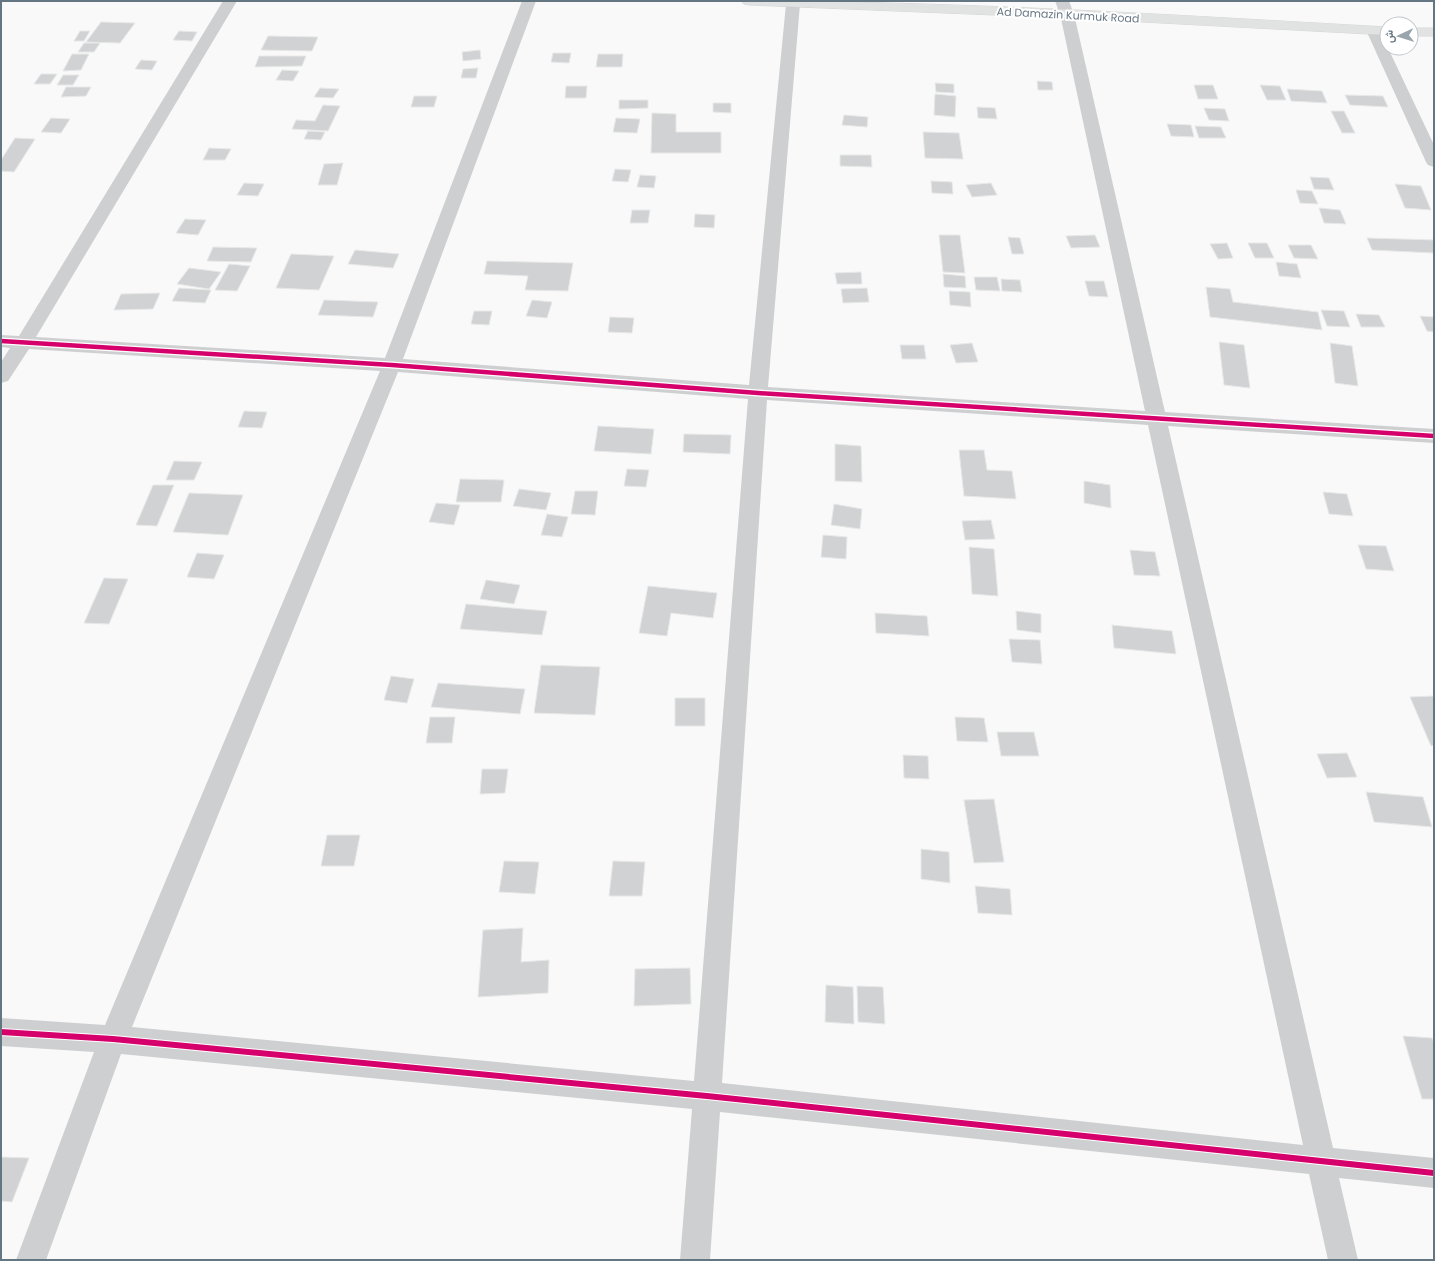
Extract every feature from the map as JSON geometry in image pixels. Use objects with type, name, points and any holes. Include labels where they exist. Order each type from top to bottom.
[{"type":"highway","name":"Ad Damazin Kurmuk Road","points":[[749,1],[794,4],[1064,7],[1379,30]]},
{"type":"highway","points":[[1419,32],[1434,32]]},
{"type":"street","points":[[1,376],[24,342],[230,1]]},
{"type":"street","points":[[31,1260],[113,1039],[392,365],[529,1]]},
{"type":"street","points":[[695,1260],[758,393],[794,4]]},
{"type":"street","points":[[1064,7],[1157,418],[1320,1162],[1343,1260]]},
{"type":"street","points":[[1391,56],[1434,162]]},
{"type":"street","points":[[1,340],[392,365],[758,393],[1434,436]]},
{"type":"street","points":[[1,1032],[113,1039],[707,1096],[1434,1173]]},
{"type":"building","points":[[101,22],[135,23],[120,43],[86,42]]},
{"type":"building","points":[[80,31],[90,31],[84,41],[74,41]]},
{"type":"building","points":[[179,31],[197,32],[192,41],[173,40]]},
{"type":"building","points":[[268,36],[318,37],[312,51],[261,50]]},
{"type":"building","points":[[84,43],[100,43],[94,52],[78,52]]},
{"type":"building","points":[[480,50],[481,59],[463,61],[462,52]]},
{"type":"building","points":[[553,53],[571,53],[569,63],[551,62]]},
{"type":"building","points":[[72,54],[89,54],[81,70],[63,71]]},
{"type":"building","points":[[598,54],[623,54],[622,67],[596,67]]},
{"type":"building","points":[[259,56],[306,56],[302,66],[255,67]]},
{"type":"building","points":[[141,60],[157,61],[152,70],[135,69]]},
{"type":"building","points":[[478,68],[476,78],[461,78],[463,69]]},
{"type":"building","points":[[282,70],[299,71],[293,81],[276,80]]},
{"type":"building","points":[[41,74],[57,74],[50,84],[34,84]]},
{"type":"building","points":[[63,75],[79,75],[73,85],[57,85]]},
{"type":"building","points":[[1037,81],[1052,82],[1053,90],[1038,90]]},
{"type":"building","points":[[935,83],[954,84],[954,93],[936,92]]},
{"type":"building","points":[[1194,85],[1213,85],[1218,99],[1198,99]]},
{"type":"building","points":[[1260,85],[1280,86],[1286,100],[1267,100]]},
{"type":"building","points":[[566,86],[587,86],[586,98],[565,98]]},
{"type":"building","points":[[66,87],[91,87],[86,96],[61,97]]},
{"type":"building","points":[[320,88],[339,89],[333,98],[314,97]]},
{"type":"building","points":[[1287,89],[1322,91],[1327,103],[1291,101]]},
{"type":"building","points":[[935,94],[956,96],[955,117],[934,115]]},
{"type":"building","points":[[1345,95],[1383,96],[1388,107],[1350,105]]},
{"type":"building","points":[[414,96],[437,96],[434,107],[411,107]]},
{"type":"building","points":[[619,100],[648,100],[648,108],[619,109]]},
{"type":"building","points":[[713,103],[731,103],[731,113],[713,112]]},
{"type":"building","points":[[323,105],[340,106],[328,131],[292,129],[296,120],[315,121]]},
{"type":"building","points":[[977,107],[995,108],[997,119],[978,118]]},
{"type":"building","points":[[1204,108],[1225,109],[1229,121],[1209,120]]},
{"type":"building","points":[[1331,111],[1344,111],[1355,133],[1342,133]]},
{"type":"building","points":[[652,113],[676,114],[676,132],[721,132],[721,153],[651,153]]},
{"type":"building","points":[[844,115],[868,117],[867,127],[842,125]]},
{"type":"building","points":[[51,118],[70,119],[61,133],[41,132]]},
{"type":"building","points":[[616,118],[640,119],[637,133],[613,132]]},
{"type":"building","points":[[1167,124],[1191,125],[1194,137],[1171,136]]},
{"type":"building","points":[[1195,126],[1221,127],[1226,138],[1199,138]]},
{"type":"building","points":[[308,131],[325,132],[321,140],[304,139]]},
{"type":"building","points":[[923,132],[959,133],[963,159],[925,158]]},
{"type":"building","points":[[15,138],[35,139],[14,172],[1,171],[1,160]]},
{"type":"building","points":[[209,148],[231,149],[225,160],[203,160]]},
{"type":"building","points":[[840,155],[871,155],[872,167],[840,166]]},
{"type":"building","points":[[343,163],[337,185],[318,185],[324,164]]},
{"type":"building","points":[[615,169],[631,170],[628,182],[612,181]]},
{"type":"building","points":[[640,175],[656,176],[654,188],[637,187]]},
{"type":"building","points":[[1310,177],[1329,178],[1334,190],[1314,189]]},
{"type":"building","points":[[931,181],[952,182],[953,194],[932,193]]},
{"type":"building","points":[[244,183],[264,184],[258,196],[237,195]]},
{"type":"building","points":[[991,183],[997,195],[972,197],[966,185]]},
{"type":"building","points":[[1395,184],[1421,186],[1431,210],[1405,208]]},
{"type":"building","points":[[1296,190],[1312,191],[1318,204],[1300,203]]},
{"type":"building","points":[[1319,208],[1340,210],[1346,224],[1324,223]]},
{"type":"building","points":[[632,210],[650,210],[648,223],[630,223]]},
{"type":"building","points":[[695,214],[715,215],[714,228],[694,227]]},
{"type":"building","points":[[185,219],[206,220],[198,235],[176,233]]},
{"type":"building","points":[[939,235],[960,235],[965,273],[943,272]]},
{"type":"building","points":[[1095,235],[1100,247],[1071,248],[1066,236]]},
{"type":"building","points":[[1008,237],[1020,238],[1024,254],[1012,254]]},
{"type":"building","points":[[1367,238],[1434,240],[1434,253],[1372,250]]},
{"type":"building","points":[[1227,243],[1233,258],[1218,259],[1210,244]]},
{"type":"building","points":[[1248,243],[1267,243],[1274,258],[1255,258]]},
{"type":"building","points":[[1288,245],[1311,245],[1318,259],[1294,258]]},
{"type":"building","points":[[213,247],[257,248],[251,262],[207,261]]},
{"type":"building","points":[[355,250],[399,254],[393,268],[348,264]]},
{"type":"building","points":[[291,254],[334,256],[319,290],[276,288]]},
{"type":"building","points":[[487,261],[573,263],[568,291],[525,290],[528,276],[484,274]]},
{"type":"building","points":[[1276,262],[1297,264],[1301,278],[1279,276]]},
{"type":"building","points":[[229,264],[250,266],[237,291],[215,290]]},
{"type":"building","points":[[189,268],[221,272],[209,289],[177,284]]},
{"type":"building","points":[[861,272],[862,284],[837,284],[835,273]]},
{"type":"building","points":[[943,274],[965,276],[966,288],[944,287]]},
{"type":"building","points":[[974,277],[997,277],[1000,291],[976,290]]},
{"type":"building","points":[[1001,279],[1020,280],[1022,292],[1002,291]]},
{"type":"building","points":[[1085,281],[1104,281],[1108,297],[1089,296]]},
{"type":"building","points":[[1206,287],[1230,289],[1233,302],[1318,312],[1322,330],[1210,317]]},
{"type":"building","points":[[179,288],[211,290],[205,303],[172,301]]},
{"type":"building","points":[[867,288],[869,302],[843,303],[841,289]]},
{"type":"building","points":[[949,291],[970,292],[971,307],[950,305]]},
{"type":"building","points":[[160,293],[153,309],[114,310],[121,294]]},
{"type":"building","points":[[324,300],[378,302],[373,317],[318,315]]},
{"type":"building","points":[[532,300],[552,302],[547,318],[526,316]]},
{"type":"building","points":[[1321,310],[1344,311],[1350,327],[1327,326]]},
{"type":"building","points":[[474,311],[492,311],[489,325],[471,324]]},
{"type":"building","points":[[1356,314],[1379,315],[1385,327],[1361,327]]},
{"type":"building","points":[[1420,316],[1434,317],[1434,332],[1427,331]]},
{"type":"building","points":[[610,317],[634,318],[632,333],[608,332]]},
{"type":"building","points":[[1219,342],[1244,345],[1250,388],[1224,385]]},
{"type":"building","points":[[972,343],[978,362],[956,363],[950,345]]},
{"type":"building","points":[[1330,343],[1352,346],[1358,386],[1335,383]]},
{"type":"building","points":[[900,345],[924,345],[926,359],[902,359]]},
{"type":"building","points":[[244,411],[267,412],[262,428],[238,427]]},
{"type":"building","points":[[598,426],[654,429],[651,454],[594,451]]},
{"type":"building","points":[[684,434],[731,435],[730,454],[683,452]]},
{"type":"building","points":[[835,444],[861,446],[862,482],[835,481]]},
{"type":"building","points":[[959,450],[984,450],[987,470],[1012,471],[1016,499],[964,496]]},
{"type":"building","points":[[174,461],[202,462],[194,480],[166,480]]},
{"type":"building","points":[[627,469],[649,470],[646,487],[624,486]]},
{"type":"building","points":[[460,479],[504,480],[501,502],[456,502]]},
{"type":"building","points":[[1084,481],[1110,485],[1111,508],[1084,503]]},
{"type":"building","points":[[153,485],[174,485],[157,526],[136,525]]},
{"type":"building","points":[[519,489],[551,493],[546,510],[513,506]]},
{"type":"building","points":[[575,491],[598,491],[595,515],[571,514]]},
{"type":"building","points":[[1323,492],[1347,494],[1353,516],[1329,514]]},
{"type":"building","points":[[189,493],[243,495],[228,535],[173,532]]},
{"type":"building","points":[[436,503],[460,505],[454,525],[429,522]]},
{"type":"building","points":[[834,504],[862,509],[860,529],[831,525]]},
{"type":"building","points":[[547,514],[568,517],[562,537],[541,535]]},
{"type":"building","points":[[991,520],[995,539],[965,540],[962,521]]},
{"type":"building","points":[[823,535],[847,537],[846,559],[821,557]]},
{"type":"building","points":[[1358,545],[1386,546],[1394,571],[1366,569]]},
{"type":"building","points":[[969,547],[994,549],[998,596],[972,594]]},
{"type":"building","points":[[1130,550],[1155,552],[1160,576],[1134,575]]},
{"type":"building","points":[[197,553],[224,555],[214,579],[187,577]]},
{"type":"building","points":[[104,578],[128,579],[109,624],[84,623]]},
{"type":"building","points":[[486,580],[520,585],[514,604],[480,599]]},
{"type":"building","points":[[648,586],[717,593],[713,618],[671,613],[667,636],[639,633]]},
{"type":"building","points":[[466,604],[547,611],[542,635],[460,629]]},
{"type":"building","points":[[1016,611],[1041,614],[1041,633],[1017,630]]},
{"type":"building","points":[[875,613],[927,616],[929,636],[876,633]]},
{"type":"building","points":[[1112,625],[1172,631],[1176,654],[1114,648]]},
{"type":"building","points":[[1009,639],[1040,640],[1042,664],[1012,662]]},
{"type":"building","points":[[541,665],[600,667],[595,715],[534,713]]},
{"type":"building","points":[[391,676],[414,679],[407,703],[384,700]]},
{"type":"building","points":[[438,683],[525,689],[520,714],[431,707]]},
{"type":"building","points":[[1434,696],[1434,745],[1431,746],[1410,697]]},
{"type":"building","points":[[675,698],[705,698],[705,726],[675,726]]},
{"type":"building","points":[[430,717],[455,717],[452,743],[426,743]]},
{"type":"building","points":[[955,717],[984,718],[988,742],[957,741]]},
{"type":"building","points":[[997,732],[1034,732],[1039,756],[1001,756]]},
{"type":"building","points":[[1347,753],[1357,777],[1327,778],[1317,754]]},
{"type":"building","points":[[903,755],[928,756],[929,779],[904,778]]},
{"type":"building","points":[[482,769],[508,769],[505,793],[480,794]]},
{"type":"building","points":[[1366,792],[1423,797],[1432,827],[1374,822]]},
{"type":"building","points":[[994,799],[1004,862],[974,863],[964,800]]},
{"type":"building","points":[[327,835],[360,835],[354,866],[321,866]]},
{"type":"building","points":[[921,849],[949,852],[950,883],[921,879]]},
{"type":"building","points":[[504,861],[539,862],[535,894],[499,892]]},
{"type":"building","points":[[613,861],[645,862],[642,896],[609,896]]},
{"type":"building","points":[[975,886],[1010,889],[1012,915],[978,913]]},
{"type":"building","points":[[523,928],[521,962],[549,960],[548,993],[478,997],[483,930]]},
{"type":"building","points":[[690,968],[691,1004],[634,1006],[635,969]]},
{"type":"building","points":[[826,985],[853,987],[854,1024],[825,1022]]},
{"type":"building","points":[[857,986],[883,987],[885,1024],[858,1022]]},
{"type":"building","points":[[1403,1036],[1432,1038],[1434,1043],[1434,1099],[1422,1099]]},
{"type":"building","points":[[1,1157],[29,1158],[12,1202],[1,1201]]},
{"type":"cycle path","points":[[1,341],[392,365],[758,393],[1434,436]]},
{"type":"cycle path","points":[[1,1032],[113,1039],[707,1096],[1434,1173]]}]
